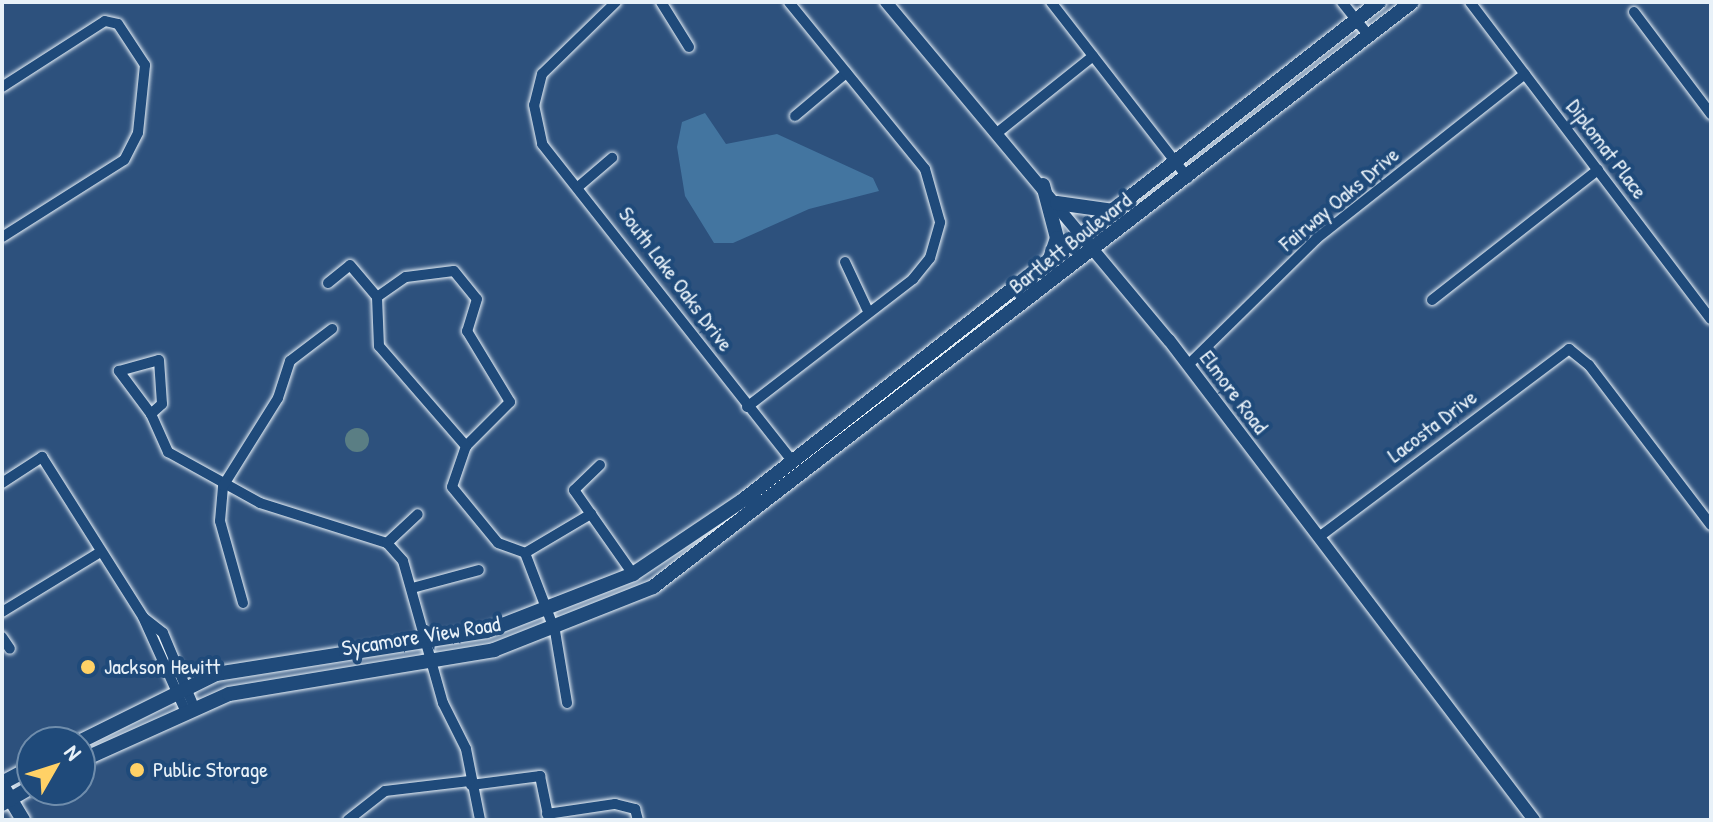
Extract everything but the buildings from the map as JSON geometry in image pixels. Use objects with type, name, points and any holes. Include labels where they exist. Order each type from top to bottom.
[{"type":"main road","name":"Bartlett Boulevard","points":[[743,500],[1379,2]]},
{"type":"main road","name":"Bartlett Boulevard","points":[[752,515],[1096,252],[1412,2]]},
{"type":"main road","points":[[1043,185],[1057,238],[1049,261]]},
{"type":"main road","points":[[1057,203],[1114,211]]},
{"type":"main road","points":[[913,367],[925,382]]},
{"type":"main road","name":"Sycamore View Road","points":[[96,733],[182,690],[264,662],[431,648],[551,621],[685,542],[743,500]]},
{"type":"main road","name":"Sycamore View Road","points":[[96,752],[189,709],[551,621],[698,558],[752,515]]},
{"type":"main road","points":[[685,542],[698,558]]},
{"type":"main road","points":[[133,713],[142,730]]},
{"type":"main road","points":[[2,784],[6,802],[23,820]]},
{"type":"street","name":"South Lake Oaks Drive","points":[[616,2],[547,66],[535,118],[542,144],[792,461]]},
{"type":"street","points":[[661,2],[689,47]]},
{"type":"street","points":[[747,407],[867,309],[923,269],[940,222],[925,169],[789,2]]},
{"type":"street","name":"Elmore Road","points":[[886,2],[1043,185],[1188,365],[1534,820]]},
{"type":"street","points":[[1051,2],[1188,178]]},
{"type":"street","points":[[1342,2],[1369,36]]},
{"type":"street","name":"Diplomat Place","points":[[1470,2],[1711,319]]},
{"type":"street","points":[[1634,12],[1711,114]]},
{"type":"street","points":[[2,87],[105,21],[118,24],[145,65],[138,133],[124,160],[2,237]]},
{"type":"street","points":[[997,133],[1093,56]]},
{"type":"street","points":[[795,116],[846,73]]},
{"type":"street","name":"Fairway Oaks Drive","points":[[1188,365],[1316,239],[1525,74]]},
{"type":"street","points":[[578,187],[612,158]]},
{"type":"street","points":[[1432,300],[1598,170]]},
{"type":"street","points":[[845,262],[867,309]]},
{"type":"street","points":[[328,283],[350,265],[377,297],[379,346],[466,446]]},
{"type":"street","points":[[377,297],[406,277],[454,271],[477,299],[467,331],[510,402],[466,446],[455,498],[498,543],[525,553],[551,621],[567,703]]},
{"type":"street","points":[[243,603],[220,521],[223,486],[278,398],[290,361],[332,329]]},
{"type":"street","name":"Lacosta Drive","points":[[1319,537],[1571,349],[1711,525]]},
{"type":"street","points":[[151,414],[162,404],[159,360],[119,371],[151,414],[168,452],[223,486],[311,523],[387,543],[416,587],[443,703],[466,749],[470,783],[480,820]]},
{"type":"street","points":[[2,483],[42,457],[97,554],[143,617],[163,633],[189,709]]},
{"type":"street","points":[[600,465],[574,490],[633,574]]},
{"type":"street","points":[[387,543],[418,514]]},
{"type":"street","points":[[525,553],[591,514]]},
{"type":"street","points":[[2,612],[97,554]]},
{"type":"street","points":[[416,587],[479,570]]},
{"type":"street","points":[[2,637],[10,649]]},
{"type":"street","points":[[348,820],[385,791],[540,776],[548,817],[615,804],[635,809],[638,820]]},
{"type":"green space","points":[[352,428],[362,428],[369,435],[369,445],[362,452],[352,452],[345,445],[345,435]]},
{"type":"water","points":[[705,113],[726,144],[777,134],[873,178],[879,191],[809,209],[733,243],[714,243],[685,196],[677,147],[682,122]]},
{"type":"place","name":"Jackson Hewitt","points":[[88,667]]},
{"type":"place","name":"Public Storage","points":[[137,770]]}]
